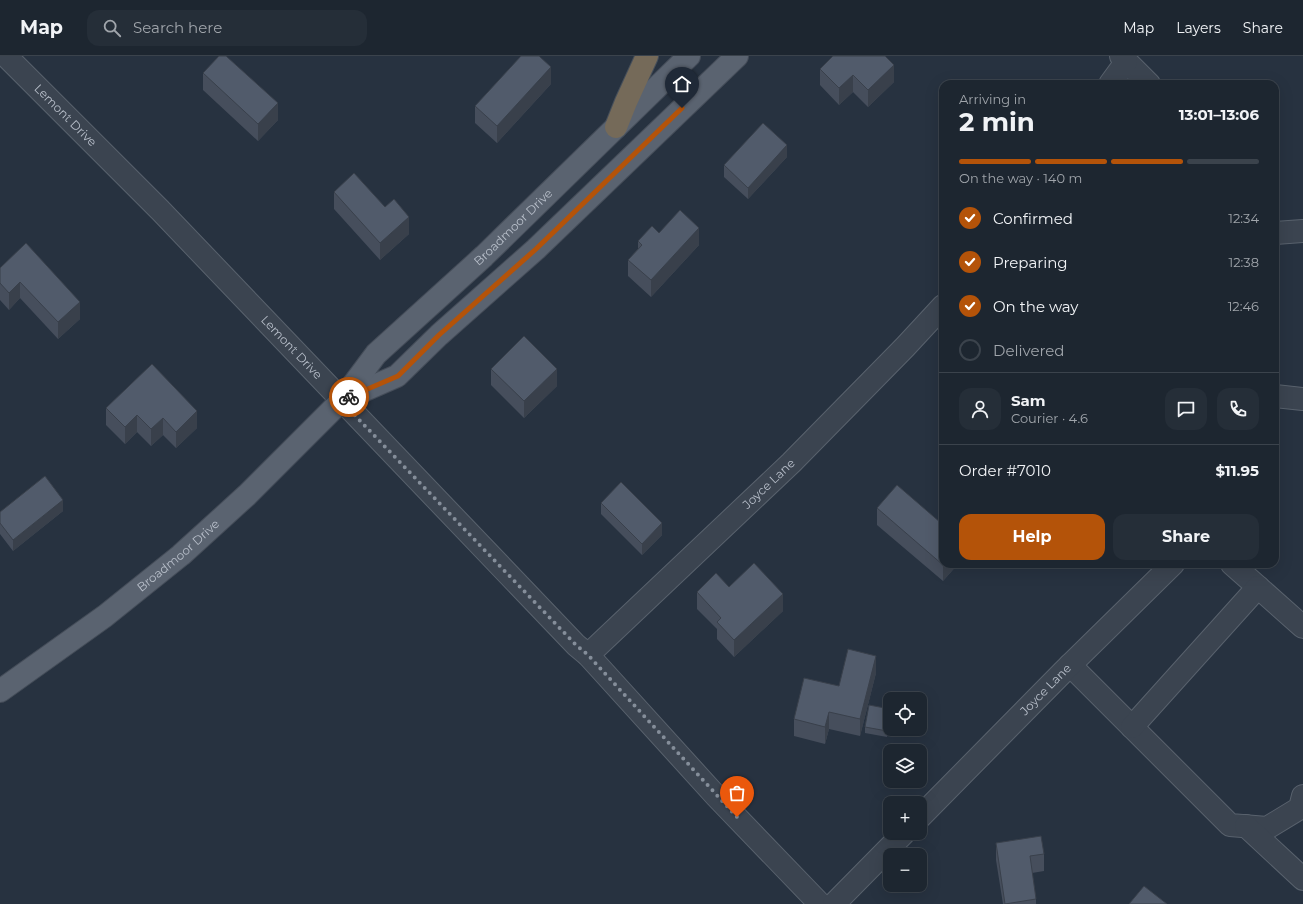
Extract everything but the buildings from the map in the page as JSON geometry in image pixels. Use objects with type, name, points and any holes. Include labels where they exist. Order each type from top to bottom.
[{"type":"highway","points":[[616,127],[647,56]]},
{"type":"main road","name":"Broadmoor Drive","points":[[0,691],[105,616],[181,555],[247,495],[341,401],[376,354],[484,256],[689,56]]},
{"type":"main road","name":"Broadmoor Drive","points":[[341,401],[398,376],[439,335],[536,249],[736,56]]},
{"type":"street","name":"Lemont Drive","points":[[6,56],[160,210],[341,401],[576,645],[588,655],[716,796],[820,904]]},
{"type":"street","points":[[1112,80],[1124,59],[1145,80]]},
{"type":"street","points":[[1279,233],[1303,231]]},
{"type":"street","name":"Joyce Lane","points":[[588,655],[791,463],[939,310]]},
{"type":"street","points":[[1279,397],[1303,400]]},
{"type":"street","name":"Joyce Lane","points":[[927,810],[1070,665],[1169,568]]},
{"type":"street","points":[[1237,568],[1303,627]]},
{"type":"street","points":[[1132,727],[1258,587]]},
{"type":"street","points":[[1070,665],[1230,825],[1268,828],[1300,808],[1303,796]]},
{"type":"street","points":[[1246,826],[1303,879]]},
{"type":"street","points":[[834,904],[897,840]]},
{"type":"way so far","points":[[349,397],[341,401],[576,645],[588,655],[716,796],[737,817]]},
{"type":"route","points":[[349,397],[398,376],[439,335],[536,249],[682,108]]}]
